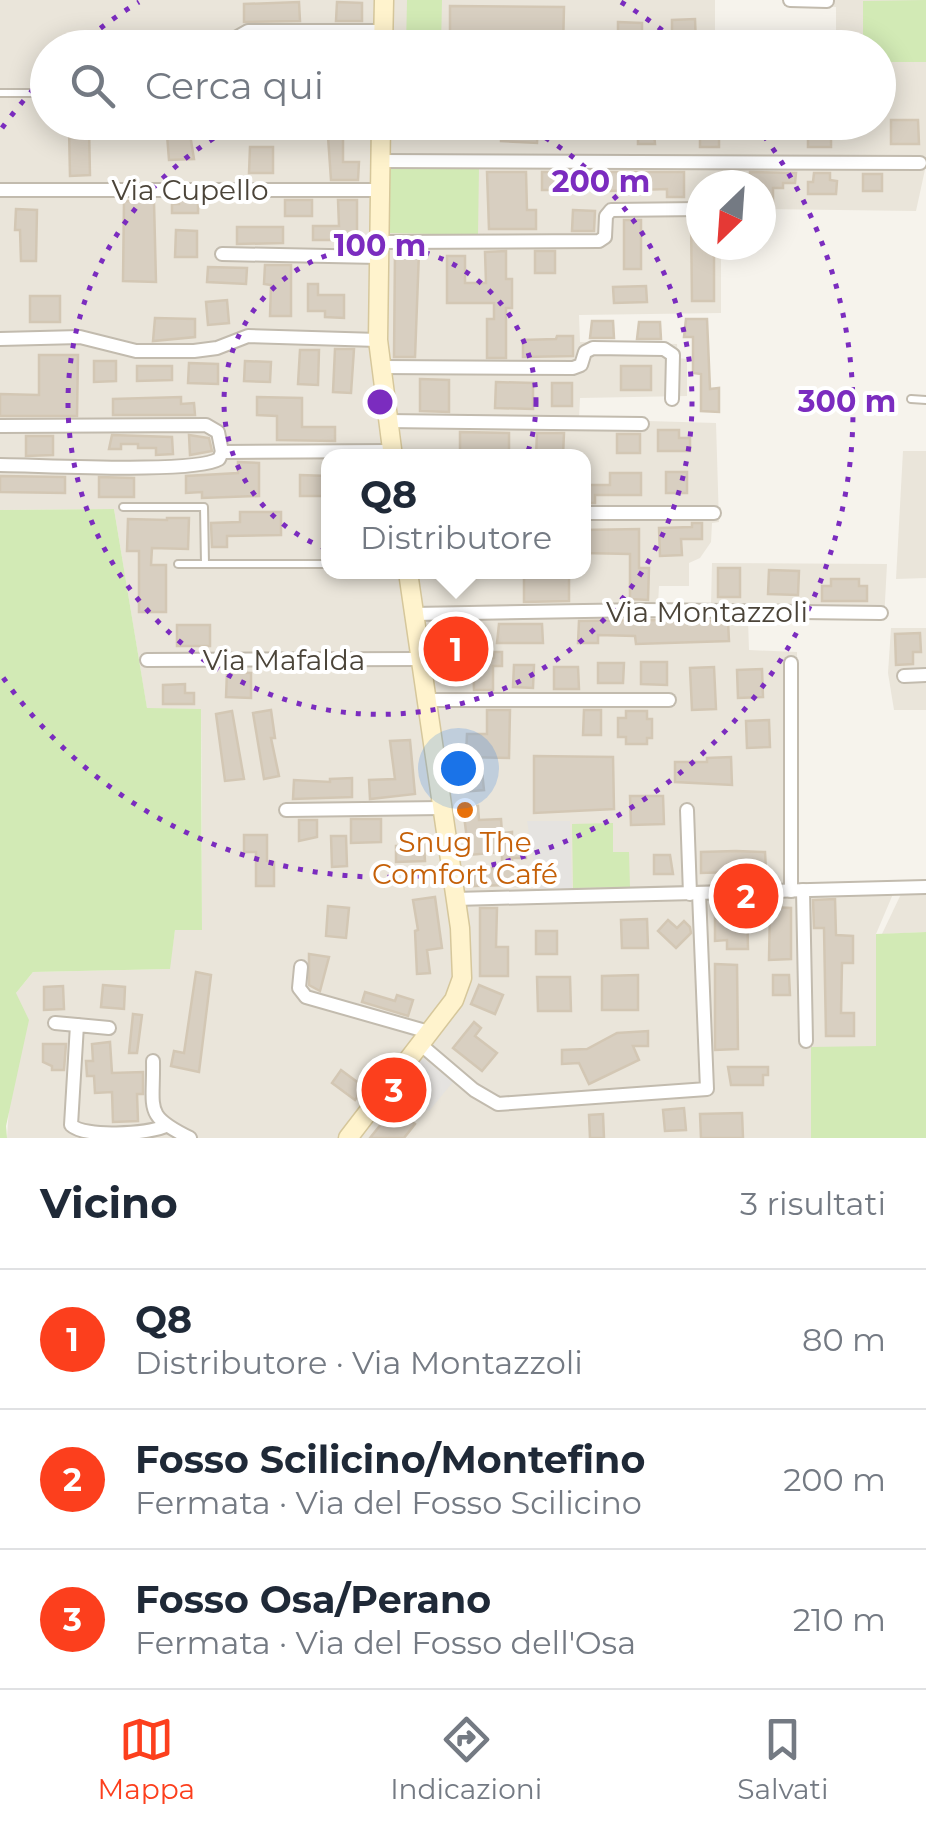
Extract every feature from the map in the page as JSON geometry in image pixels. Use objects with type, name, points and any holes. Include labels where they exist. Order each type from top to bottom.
[{"type":"street","points":[[383,30],[384,0]]},
{"type":"street","points":[[790,0],[827,0]]},
{"type":"street","points":[[381,140],[378,340],[391,449]]},
{"type":"street","points":[[380,161],[920,163]]},
{"type":"street","name":"Via Cupello","points":[[0,190],[380,190]]},
{"type":"street","points":[[222,254],[599,241],[605,237],[606,216],[611,210],[686,209]]},
{"type":"street","points":[[0,339],[80,337],[123,349],[150,351],[206,350],[256,336],[378,340]]},
{"type":"street","points":[[380,367],[574,368],[580,365],[585,352],[593,348],[664,348],[673,355],[672,399]]},
{"type":"street","points":[[387,420],[642,424]]},
{"type":"street","points":[[0,426],[206,426],[220,435],[222,452],[219,459],[206,464],[0,465]]},
{"type":"street","points":[[222,452],[321,453]]},
{"type":"street","points":[[591,513],[714,513]]},
{"type":"street","points":[[348,1138],[454,1000],[462,978],[462,938],[409,579]]},
{"type":"street","name":"Via Montazzoli","points":[[414,614],[645,610],[881,613]]},
{"type":"street","name":"Via Mafalda","points":[[147,660],[420,659]]},
{"type":"street","points":[[792,663],[797,891],[806,1040]]},
{"type":"street","points":[[904,676],[926,675]]},
{"type":"street","points":[[426,700],[669,700]]},
{"type":"street","points":[[286,810],[442,808]]},
{"type":"street","points":[[301,967],[299,988],[306,997],[425,1038],[474,1090],[498,1104],[707,1089],[687,810]]},
{"type":"street","points":[[455,899],[926,887]]},
{"type":"street","points":[[55,1023],[109,1028]]},
{"type":"street","points":[[77,1026],[72,1128],[88,1134],[148,1132],[166,1126]]},
{"type":"street","points":[[153,1061],[154,1113],[166,1126],[190,1138]]},
{"type":"lane","points":[[0,92],[30,93]]},
{"type":"lane","points":[[911,399],[926,400]]},
{"type":"lane","points":[[123,507],[204,507],[205,564]]},
{"type":"lane","points":[[178,564],[321,564]]},
{"type":"shaded area","points":[[0,0],[715,0],[715,30],[30,30],[30,140],[896,140],[896,30],[836,30],[836,7],[824,6],[824,0],[926,0],[926,165],[916,211],[776,209],[776,170],[686,170],[686,260],[721,260],[721,313],[579,315],[580,342],[677,344],[678,358],[687,359],[687,396],[580,398],[579,419],[716,423],[719,522],[712,523],[711,542],[700,558],[689,563],[689,586],[659,586],[658,604],[711,605],[712,563],[887,564],[884,620],[748,620],[749,650],[797,652],[797,897],[893,894],[876,934],[877,1047],[811,1047],[811,1138],[7,1138],[16,993],[33,972],[169,969],[175,930],[202,930],[201,709],[147,709],[114,509],[0,510]]},
{"type":"shaded area","points":[[903,451],[926,451],[926,578],[896,579]]},
{"type":"shaded area","points":[[891,628],[926,628],[926,710],[894,710],[888,673]]},
{"type":"shaded area","points":[[527,821],[570,821],[572,889],[538,889]]},
{"type":"shaded area","points":[[926,893],[926,932],[882,934],[901,894]]},
{"type":"shaded area","points":[[423,1058],[453,1082],[429,1111],[400,1087]]},
{"type":"green space","points":[[407,0],[442,0],[441,30],[406,30]]},
{"type":"green space","points":[[926,0],[926,62],[896,62],[896,30],[863,30],[863,1]]},
{"type":"green space","points":[[388,166],[479,167],[478,235],[387,233]]},
{"type":"green space","points":[[114,509],[147,708],[201,709],[202,930],[175,930],[170,969],[33,972],[16,993],[29,1020],[6,1126],[7,1138],[0,1138],[0,510]]},
{"type":"green space","points":[[613,823],[613,852],[629,852],[630,887],[573,888],[572,824]]},
{"type":"green space","points":[[926,932],[926,1138],[811,1138],[811,1047],[876,1046],[876,934]]},
{"type":"building","points":[[299,2],[300,21],[244,22],[244,4]]},
{"type":"building","points":[[337,2],[362,3],[362,21],[336,21]]},
{"type":"building","points":[[450,6],[564,7],[563,30],[450,30]]},
{"type":"building","points":[[695,19],[695,30],[672,30],[672,20]]},
{"type":"building","points":[[618,22],[642,23],[642,30],[618,30]]},
{"type":"building","points":[[896,120],[918,120],[919,144],[891,144],[891,140],[896,140]]},
{"type":"building","points":[[69,140],[89,140],[90,175],[70,176]]},
{"type":"building","points":[[167,140],[191,140],[194,159],[169,160]]},
{"type":"building","points":[[328,140],[343,140],[343,162],[359,162],[358,180],[331,180]]},
{"type":"building","points":[[501,140],[537,140],[537,143]]},
{"type":"building","points":[[638,140],[655,140],[655,144],[638,144]]},
{"type":"building","points":[[700,140],[719,140],[719,147],[700,147]]},
{"type":"building","points":[[808,140],[831,140],[831,147],[808,147]]},
{"type":"building","points":[[250,147],[273,147],[273,173],[249,173]]},
{"type":"building","points":[[487,172],[526,172],[527,210],[536,210],[536,229],[489,229]]},
{"type":"building","points":[[542,172],[580,172],[580,190],[542,190]]},
{"type":"building","points":[[611,172],[684,172],[684,197],[667,197],[667,189],[610,191]]},
{"type":"building","points":[[776,173],[796,173],[795,183],[783,183],[783,188],[776,188]]},
{"type":"building","points":[[814,173],[830,173],[830,180],[837,181],[836,194],[808,194],[808,182],[813,182]]},
{"type":"building","points":[[863,174],[882,174],[882,191],[863,191]]},
{"type":"building","points":[[179,200],[198,200],[198,213],[172,213],[172,204],[179,204]]},
{"type":"building","points":[[285,200],[312,200],[312,216],[285,216]]},
{"type":"building","points":[[338,200],[357,200],[357,240],[313,240],[313,226],[339,226]]},
{"type":"building","points":[[124,201],[154,202],[156,282],[123,281]]},
{"type":"building","points":[[16,209],[37,210],[36,261],[21,261],[20,230],[15,230]]},
{"type":"building","points":[[573,210],[595,211],[594,231],[572,231]]},
{"type":"building","points":[[624,220],[641,220],[641,269],[624,269]]},
{"type":"building","points":[[237,227],[283,227],[283,243],[237,244]]},
{"type":"building","points":[[176,230],[197,231],[197,257],[175,257]]},
{"type":"building","points":[[506,251],[506,279],[512,279],[512,308],[506,308],[506,358],[487,358],[487,319],[494,319],[494,303],[447,303],[447,256],[465,256],[465,283],[486,283],[485,252]]},
{"type":"building","points":[[535,251],[555,251],[555,273],[535,273]]},
{"type":"building","points":[[395,252],[419,252],[415,357],[394,357]]},
{"type":"building","points":[[692,260],[714,260],[714,301],[692,301]]},
{"type":"building","points":[[265,265],[291,265],[291,316],[270,316],[271,285],[264,284]]},
{"type":"building","points":[[208,267],[247,268],[246,284],[207,282]]},
{"type":"building","points":[[308,284],[318,284],[318,295],[344,295],[344,318],[325,317],[325,311],[308,311]]},
{"type":"building","points":[[646,286],[647,302],[614,303],[613,287]]},
{"type":"building","points":[[30,296],[60,296],[60,322],[30,322]]},
{"type":"building","points":[[227,300],[229,323],[208,325],[206,302]]},
{"type":"building","points":[[155,318],[195,319],[195,337],[153,341]]},
{"type":"building","points":[[686,319],[707,319],[710,389],[719,388],[719,412],[701,411],[701,374],[693,373],[693,337],[684,337]]},
{"type":"building","points":[[592,321],[613,321],[614,338],[590,338]]},
{"type":"building","points":[[639,322],[660,322],[661,339],[637,339]]},
{"type":"building","points":[[573,336],[573,356],[523,357],[523,340]]},
{"type":"building","points":[[335,349],[354,349],[351,393],[333,392]]},
{"type":"building","points":[[300,350],[319,350],[318,385],[298,384]]},
{"type":"building","points":[[39,355],[78,355],[77,416],[0,416],[0,394],[39,395]]},
{"type":"building","points":[[94,361],[116,361],[116,381],[94,382]]},
{"type":"building","points":[[245,361],[271,362],[270,382],[244,381]]},
{"type":"building","points":[[189,363],[218,364],[218,384],[188,383]]},
{"type":"building","points":[[137,366],[172,366],[172,380],[137,381]]},
{"type":"building","points":[[621,366],[651,366],[651,390],[621,390]]},
{"type":"building","points":[[420,379],[449,380],[449,412],[420,411]]},
{"type":"building","points":[[496,382],[533,383],[533,409],[495,408]]},
{"type":"building","points":[[552,383],[572,383],[572,406],[552,406]]},
{"type":"building","points":[[181,397],[181,404],[194,403],[195,415],[113,415],[113,399]]},
{"type":"building","points":[[257,397],[302,398],[302,427],[335,427],[335,441],[277,440],[277,416],[257,415]]},
{"type":"building","points":[[658,430],[679,430],[679,438],[690,438],[690,451],[658,451]]},
{"type":"building","points":[[460,432],[509,433],[509,449],[460,449]]},
{"type":"building","points":[[537,433],[564,433],[563,449],[536,449]]},
{"type":"building","points":[[617,434],[640,434],[640,453],[617,453]]},
{"type":"building","points":[[112,435],[172,437],[173,454],[156,455],[156,448],[138,448],[138,444],[109,449]]},
{"type":"building","points":[[189,435],[209,438],[212,451],[190,455]]},
{"type":"building","points":[[26,436],[53,436],[53,455],[26,456]]},
{"type":"building","points":[[238,462],[259,463],[259,496],[202,498],[202,492],[186,493],[186,476],[238,473]]},
{"type":"building","points":[[666,472],[687,472],[687,493],[666,493]]},
{"type":"building","points":[[610,473],[641,473],[641,495],[595,495],[595,503],[591,503],[591,485],[610,485]]},
{"type":"building","points":[[300,475],[321,476],[321,496],[300,496]]},
{"type":"building","points":[[0,476],[65,477],[65,493],[0,492]]},
{"type":"building","points":[[99,477],[134,478],[134,497],[99,497]]},
{"type":"building","points":[[240,512],[281,512],[281,535],[227,536],[227,547],[212,547],[211,523],[240,522]]},
{"type":"building","points":[[189,518],[188,549],[152,548],[151,565],[166,565],[166,612],[139,612],[139,551],[127,551],[128,519]]},
{"type":"building","points":[[692,523],[702,523],[702,539],[681,539],[682,555],[660,556],[659,528],[692,527]]},
{"type":"building","points":[[639,529],[639,568],[649,568],[648,600],[630,599],[630,554],[591,553],[591,530]]},
{"type":"building","points":[[718,568],[740,568],[740,597],[718,597]]},
{"type":"building","points":[[769,570],[799,571],[798,595],[768,594]]},
{"type":"building","points":[[524,579],[569,579],[569,601],[524,602]]},
{"type":"building","points":[[831,579],[859,579],[859,586],[867,586],[867,601],[822,601],[822,586],[831,586]]},
{"type":"building","points":[[579,621],[728,621],[729,641],[636,644],[635,636],[598,635],[598,643],[578,643]]},
{"type":"building","points":[[499,624],[542,624],[543,643],[497,643]]},
{"type":"building","points":[[177,625],[210,625],[210,646],[177,646]]},
{"type":"building","points":[[920,633],[921,652],[913,652],[913,664],[896,665],[895,634]]},
{"type":"building","points":[[469,639],[471,655],[443,660],[441,644]]},
{"type":"building","points":[[494,652],[502,652],[502,666],[493,666],[493,690],[474,690],[473,658],[494,658]]},
{"type":"building","points":[[641,662],[667,662],[667,685],[641,684]]},
{"type":"building","points":[[598,663],[624,663],[623,683],[598,683]]},
{"type":"building","points":[[514,665],[534,665],[533,688],[513,687]]},
{"type":"building","points":[[554,667],[578,667],[579,689],[554,689]]},
{"type":"building","points":[[714,667],[716,709],[692,710],[690,668]]},
{"type":"building","points":[[762,669],[763,697],[738,698],[737,670]]},
{"type":"building","points":[[227,672],[251,673],[251,698],[226,697]]},
{"type":"building","points":[[185,684],[185,693],[194,693],[194,704],[163,704],[163,685]]},
{"type":"building","points":[[271,710],[275,738],[271,738],[279,776],[264,779],[253,713]]},
{"type":"building","points":[[487,710],[510,710],[509,758],[466,757],[467,734],[487,734]]},
{"type":"building","points":[[584,710],[601,710],[601,735],[583,735]]},
{"type":"building","points":[[232,711],[244,779],[225,781],[216,714]]},
{"type":"building","points":[[626,711],[647,711],[647,719],[652,719],[652,738],[647,738],[647,744],[626,744],[626,737],[618,737],[618,718],[626,718]]},
{"type":"building","points":[[769,720],[770,747],[747,748],[746,721]]},
{"type":"building","points":[[410,740],[415,794],[370,799],[369,780],[395,779],[390,741]]},
{"type":"building","points":[[534,756],[613,757],[614,809],[534,813]]},
{"type":"building","points":[[731,757],[732,785],[675,782],[675,762]]},
{"type":"building","points":[[482,772],[484,790],[461,792],[459,774]]},
{"type":"building","points":[[352,778],[352,797],[293,799],[294,780],[330,782]]},
{"type":"building","points":[[630,796],[663,796],[664,824],[631,825]]},
{"type":"building","points":[[478,806],[479,820],[501,819],[502,833],[512,832],[512,845],[525,844],[526,858],[512,858],[513,885],[474,886],[473,869],[502,868],[502,852],[469,855],[463,808]]},
{"type":"building","points":[[351,819],[381,819],[381,842],[351,843]]},
{"type":"building","points":[[299,820],[317,820],[317,837],[299,841]]},
{"type":"building","points":[[244,835],[267,835],[267,861],[274,862],[274,886],[256,886],[256,852],[244,852]]},
{"type":"building","points":[[331,836],[346,836],[347,866],[332,867]]},
{"type":"building","points":[[424,845],[425,861],[396,862],[396,846]]},
{"type":"building","points":[[701,852],[765,852],[766,871],[701,873]]},
{"type":"building","points":[[654,855],[670,855],[673,874],[654,874]]},
{"type":"building","points":[[435,897],[442,948],[427,950],[430,973],[417,974],[418,930],[413,900]]},
{"type":"building","points":[[835,899],[836,935],[853,936],[853,963],[842,963],[841,1013],[854,1013],[854,1036],[826,1036],[824,928],[814,928],[813,900]]},
{"type":"building","points":[[715,904],[747,904],[748,949],[727,949],[727,940],[715,941]]},
{"type":"building","points":[[328,906],[349,908],[346,938],[326,936]]},
{"type":"building","points":[[770,907],[791,908],[791,959],[769,960]]},
{"type":"building","points":[[480,908],[497,908],[496,947],[508,947],[508,976],[480,976]]},
{"type":"building","points":[[647,919],[648,948],[622,948],[621,920]]},
{"type":"building","points":[[668,920],[677,928],[684,921],[690,927],[691,933],[676,948],[658,931]]},
{"type":"building","points":[[536,931],[557,931],[557,954],[536,954]]},
{"type":"building","points":[[309,954],[329,957],[320,991],[309,985]]},
{"type":"building","points":[[715,964],[737,965],[738,1049],[715,1050]]},
{"type":"building","points":[[196,972],[211,975],[199,1072],[171,1066],[174,1051],[184,1053]]},
{"type":"building","points":[[638,975],[638,1010],[602,1010],[602,976]]},
{"type":"building","points":[[773,975],[789,975],[790,995],[773,995]]},
{"type":"building","points":[[537,977],[570,977],[571,1011],[538,1011]]},
{"type":"building","points":[[103,985],[125,987],[124,1009],[101,1007]]},
{"type":"building","points":[[479,985],[503,995],[495,1014],[471,1004]]},
{"type":"building","points":[[63,986],[64,1009],[44,1010],[44,987]]},
{"type":"building","points":[[365,992],[395,1001],[397,995],[413,1000],[408,1016],[362,1002]]},
{"type":"building","points":[[133,1014],[142,1015],[137,1053],[129,1053]]},
{"type":"building","points":[[474,1022],[481,1028],[475,1036],[497,1053],[482,1071],[453,1048]]},
{"type":"building","points":[[648,1031],[648,1046],[633,1046],[639,1060],[589,1084],[579,1063],[562,1064],[562,1050],[587,1049],[617,1033]]},
{"type":"building","points":[[110,1042],[112,1073],[143,1072],[143,1094],[137,1094],[138,1121],[113,1122],[112,1092],[95,1093],[94,1076],[87,1076],[86,1061],[93,1061],[92,1044]]},
{"type":"building","points":[[43,1044],[66,1044],[64,1070],[52,1070],[43,1062]]},
{"type":"building","points":[[728,1067],[768,1067],[768,1075],[763,1075],[763,1085],[731,1085]]},
{"type":"building","points":[[341,1070],[364,1087],[355,1100],[332,1083]]},
{"type":"building","points":[[394,1108],[415,1124],[404,1138],[370,1138]]},
{"type":"building","points":[[684,1108],[686,1130],[665,1131],[663,1110]]},
{"type":"building","points":[[742,1113],[743,1138],[701,1138],[700,1114]]},
{"type":"building","points":[[603,1114],[604,1138],[590,1138],[589,1115]]},
{"type":"place","name":"Q8","points":[[456,649]]},
{"type":"place","name":"Snug The Comfort Café","points":[[465,810]]},
{"type":"place","name":"Fosso Scilicino/Montefino","points":[[746,896]]},
{"type":"place","name":"Fosso Osa/Perano","points":[[394,1090]]}]
